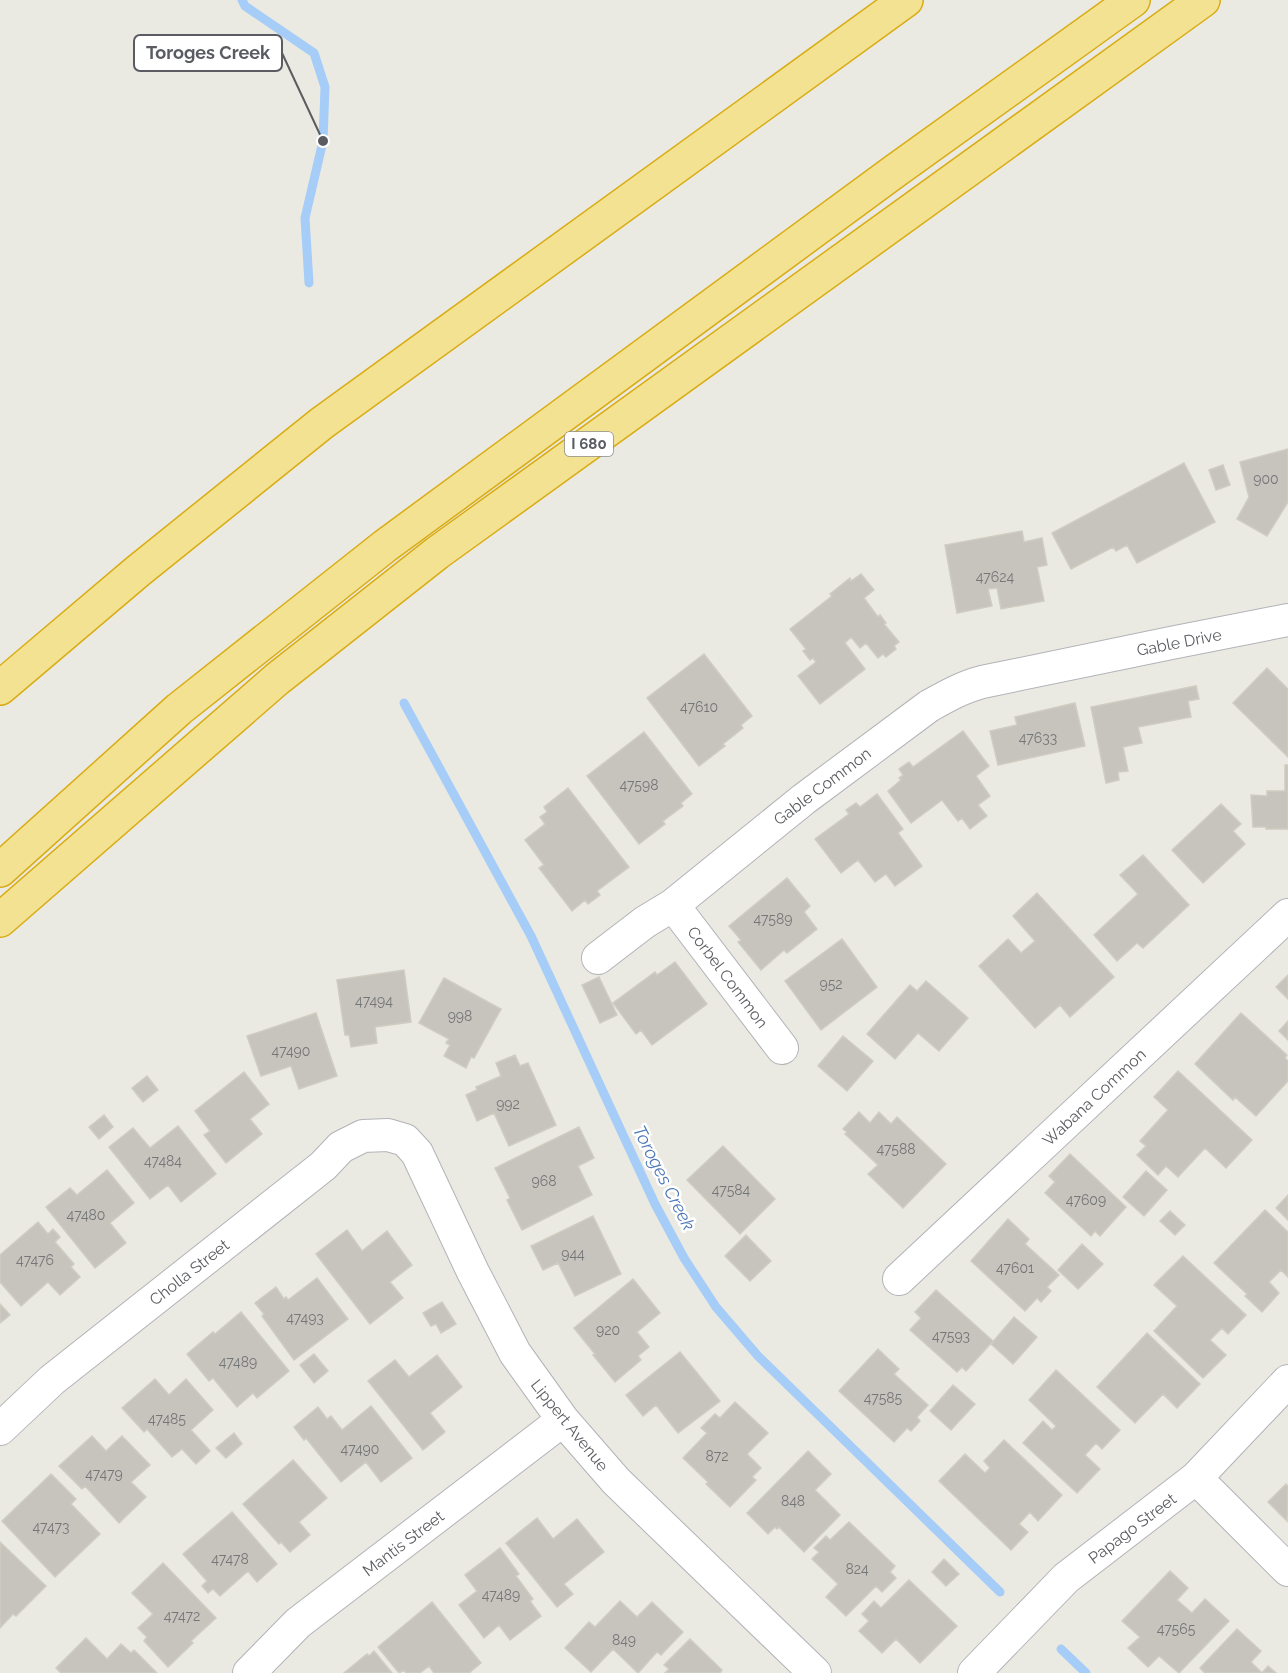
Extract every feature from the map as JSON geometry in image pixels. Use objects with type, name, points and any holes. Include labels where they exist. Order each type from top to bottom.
[{"type":"highway","points":[[0,688],[138,571],[322,423],[906,0]]},
{"type":"highway","name":"I 680","points":[[0,870],[179,709],[385,546],[895,171],[1133,0]]},
{"type":"highway","name":"I 680","points":[[0,920],[278,679],[437,553],[1203,0]]},
{"type":"street","name":"Gable Drive","points":[[1071,665],[1288,620]]},
{"type":"street","name":"Gable Common","points":[[598,958],[645,922],[674,905],[804,799],[929,706],[965,687],[1071,665]]},
{"type":"street","name":"Corbel Common","points":[[674,905],[782,1048]]},
{"type":"street","name":"Wabana Common","points":[[899,1279],[1288,915]]},
{"type":"street","name":"Lippert Avenue","points":[[388,1135],[405,1140],[417,1152],[473,1272],[515,1353],[563,1420],[616,1481],[815,1673]]},
{"type":"street","name":"Cholla Street","points":[[0,1430],[52,1380],[323,1166],[341,1147],[363,1136],[388,1135]]},
{"type":"street","name":"Papago Street","points":[[974,1673],[1066,1578],[1196,1478],[1288,1381]]},
{"type":"street","name":"Mantis Street","points":[[249,1673],[298,1623],[563,1420]]},
{"type":"street","points":[[1196,1478],[1288,1570]]},
{"type":"building","points":[[1288,449],[1288,502],[1267,536],[1237,519],[1249,497],[1240,462]]},
{"type":"building","points":[[1184,463],[1215,522],[1137,563],[1127,545],[1116,551],[1113,547],[1071,569],[1052,533]]},
{"type":"building","points":[[1223,465],[1230,485],[1216,490],[1209,470]]},
{"type":"building","points":[[1022,531],[1024,542],[1042,538],[1047,565],[1037,567],[1044,601],[1001,609],[997,588],[988,589],[992,606],[957,613],[945,545]]},
{"type":"building","points":[[861,574],[874,590],[864,598],[878,617],[880,615],[886,623],[884,624],[899,642],[894,646],[896,649],[886,657],[883,654],[878,658],[866,643],[860,648],[851,637],[845,643],[865,669],[820,704],[798,676],[816,662],[813,658],[810,660],[803,651],[806,649],[790,629],[832,596],[830,594],[850,578],[851,581]]},
{"type":"building","points":[[704,654],[752,716],[741,725],[743,728],[723,744],[725,746],[699,766],[647,698]]},
{"type":"building","points":[[1267,668],[1288,689],[1288,757],[1233,703]]},
{"type":"building","points":[[1196,686],[1199,699],[1188,701],[1191,717],[1138,727],[1142,743],[1123,747],[1128,771],[1118,772],[1119,780],[1106,783],[1091,707]]},
{"type":"building","points":[[1075,703],[1085,746],[998,765],[990,731],[1017,725],[1015,717]]},
{"type":"building","points":[[963,731],[989,766],[976,776],[990,796],[978,805],[987,816],[970,829],[962,818],[958,821],[942,800],[911,823],[888,791],[901,780],[899,778],[903,775],[899,769],[909,762],[913,767]]},
{"type":"building","points":[[644,732],[692,794],[681,803],[683,806],[663,821],[665,824],[639,844],[587,776]]},
{"type":"building","points":[[1285,765],[1288,765],[1288,829],[1253,827],[1251,795],[1267,796],[1267,791],[1285,791]]},
{"type":"building","points":[[568,788],[629,867],[597,891],[600,895],[588,904],[585,900],[572,911],[539,868],[544,865],[525,840],[545,824],[540,817],[547,812],[544,807]]},
{"type":"building","points":[[877,794],[903,829],[898,833],[922,866],[895,886],[886,874],[875,882],[858,860],[841,873],[815,839],[849,814],[846,810],[856,803],[860,807]]},
{"type":"building","points":[[1221,804],[1241,824],[1233,831],[1245,844],[1203,883],[1172,850]]},
{"type":"building","points":[[1143,855],[1189,905],[1143,948],[1137,943],[1117,961],[1094,935],[1138,894],[1120,875]]},
{"type":"building","points":[[787,878],[810,906],[804,912],[817,929],[787,953],[784,950],[761,970],[738,942],[741,940],[729,926]]},
{"type":"building","points":[[1037,893],[1114,977],[1070,1017],[1060,1005],[1035,1028],[979,966],[1008,939],[1021,953],[1035,941],[1013,916]]},
{"type":"building","points":[[842,939],[877,987],[821,1030],[785,981]]},
{"type":"building","points":[[675,962],[707,1004],[652,1045],[641,1030],[636,1034],[613,1003],[655,972],[657,975]]},
{"type":"building","points":[[404,970],[411,1022],[375,1027],[377,1043],[351,1047],[349,1035],[345,1035],[337,980]]},
{"type":"building","points":[[1288,975],[1288,999],[1276,987]]},
{"type":"building","points":[[599,977],[617,1015],[600,1023],[582,985]]},
{"type":"building","points":[[444,978],[501,1009],[466,1068],[444,1056],[450,1045],[446,1043],[449,1039],[419,1023]]},
{"type":"building","points":[[926,981],[968,1018],[939,1051],[918,1033],[895,1059],[867,1034],[910,985],[917,991]]},
{"type":"building","points":[[316,1013],[337,1076],[299,1089],[291,1066],[261,1076],[247,1036]]},
{"type":"building","points":[[1241,1013],[1287,1055],[1285,1058],[1288,1061],[1288,1081],[1256,1116],[1235,1097],[1233,1100],[1195,1064]]},
{"type":"building","points":[[1288,1021],[1288,1040],[1279,1031]]},
{"type":"building","points":[[843,1036],[873,1061],[847,1091],[818,1066]]},
{"type":"building","points":[[515,1055],[520,1066],[528,1063],[556,1125],[509,1146],[494,1113],[477,1121],[466,1095],[477,1090],[476,1087],[501,1076],[496,1063]]},
{"type":"building","points":[[1178,1071],[1252,1140],[1226,1168],[1205,1148],[1178,1177],[1166,1166],[1158,1175],[1137,1155],[1146,1146],[1140,1141],[1168,1110],[1154,1097]]},
{"type":"building","points":[[244,1072],[269,1104],[250,1119],[262,1134],[226,1163],[204,1135],[210,1131],[195,1111]]},
{"type":"building","points":[[147,1076],[158,1090],[143,1102],[132,1088]]},
{"type":"building","points":[[859,1112],[870,1123],[879,1112],[891,1124],[897,1117],[946,1164],[903,1208],[868,1174],[878,1165],[845,1134],[847,1132],[843,1129]]},
{"type":"building","points":[[104,1115],[113,1127],[99,1139],[89,1127]]},
{"type":"building","points":[[178,1126],[216,1174],[181,1202],[168,1185],[150,1199],[109,1147],[133,1128],[150,1148]]},
{"type":"building","points":[[579,1127],[594,1158],[578,1166],[592,1195],[522,1230],[495,1168]]},
{"type":"building","points":[[723,1146],[775,1199],[740,1234],[687,1180]]},
{"type":"building","points":[[1070,1154],[1126,1207],[1100,1236],[1095,1231],[1091,1236],[1045,1193],[1055,1182],[1049,1176]]},
{"type":"building","points":[[107,1170],[134,1203],[110,1223],[126,1243],[95,1268],[46,1207],[70,1188],[77,1195]]},
{"type":"building","points":[[1146,1171],[1167,1190],[1144,1216],[1123,1197]]},
{"type":"building","points":[[1288,1195],[1288,1220],[1276,1208]]},
{"type":"building","points":[[1265,1210],[1288,1232],[1288,1277],[1281,1270],[1269,1282],[1279,1293],[1262,1312],[1245,1296],[1247,1294],[1214,1263]]},
{"type":"building","points":[[1170,1211],[1185,1225],[1175,1235],[1160,1221]]},
{"type":"building","points":[[593,1216],[621,1274],[575,1296],[558,1263],[543,1270],[531,1246]]},
{"type":"building","points":[[1008,1219],[1029,1239],[1025,1244],[1059,1275],[1047,1287],[1051,1291],[1041,1302],[1037,1298],[1025,1311],[971,1261]]},
{"type":"building","points":[[38,1222],[48,1234],[53,1229],[60,1237],[55,1242],[74,1264],[71,1267],[80,1277],[60,1295],[48,1282],[21,1306],[0,1282],[0,1255]]},
{"type":"building","points":[[347,1230],[362,1251],[387,1231],[412,1265],[390,1282],[403,1298],[370,1324],[316,1254]]},
{"type":"building","points":[[746,1235],[771,1261],[750,1281],[725,1256]]},
{"type":"building","points":[[1082,1244],[1103,1264],[1078,1289],[1058,1270]]},
{"type":"building","points":[[1183,1256],[1246,1315],[1228,1334],[1222,1328],[1210,1340],[1226,1355],[1203,1378],[1154,1331],[1177,1306],[1154,1285]]},
{"type":"building","points":[[317,1278],[348,1319],[294,1360],[255,1303],[276,1287],[284,1299],[286,1297],[288,1300]]},
{"type":"building","points":[[633,1279],[660,1313],[637,1332],[649,1347],[638,1356],[641,1360],[615,1382],[574,1328]]},
{"type":"building","points":[[936,1290],[993,1341],[966,1371],[962,1367],[957,1372],[910,1330],[921,1318],[915,1312]]},
{"type":"building","points":[[442,1302],[456,1324],[441,1333],[436,1324],[431,1326],[423,1313]]},
{"type":"building","points":[[0,1304],[10,1315],[0,1323]]},
{"type":"building","points":[[241,1312],[289,1371],[257,1398],[253,1393],[237,1407],[213,1378],[209,1381],[187,1354]]},
{"type":"building","points":[[1014,1317],[1037,1337],[1013,1364],[991,1344]]},
{"type":"building","points":[[1147,1333],[1200,1384],[1177,1408],[1163,1394],[1135,1423],[1097,1387]]},
{"type":"building","points":[[878,1349],[899,1369],[894,1374],[928,1405],[917,1417],[920,1421],[911,1431],[907,1428],[894,1442],[839,1391]]},
{"type":"building","points":[[680,1352],[720,1401],[678,1433],[656,1405],[643,1416],[626,1395]]},
{"type":"building","points":[[314,1354],[328,1371],[314,1383],[300,1365]]},
{"type":"building","points":[[437,1355],[462,1387],[430,1413],[445,1432],[423,1450],[368,1381],[395,1360],[409,1377]]},
{"type":"building","points":[[1056,1370],[1120,1430],[1102,1449],[1096,1443],[1085,1455],[1100,1469],[1077,1493],[1023,1443],[1043,1421],[1052,1430],[1056,1426],[1029,1400]]},
{"type":"building","points":[[155,1379],[169,1395],[186,1379],[213,1410],[191,1430],[210,1451],[196,1464],[182,1449],[172,1457],[147,1429],[144,1432],[122,1408]]},
{"type":"building","points":[[953,1385],[975,1404],[951,1430],[930,1411]]},
{"type":"building","points":[[735,1402],[768,1433],[747,1454],[761,1468],[752,1477],[756,1480],[730,1507],[683,1458],[707,1433],[701,1428],[715,1414],[720,1418]]},
{"type":"building","points":[[371,1406],[412,1458],[381,1482],[366,1462],[341,1482],[306,1438],[304,1440],[294,1427],[318,1407],[327,1419],[331,1416],[342,1430]]},
{"type":"building","points":[[234,1433],[242,1444],[226,1458],[216,1448]]},
{"type":"building","points":[[92,1436],[106,1451],[122,1436],[150,1465],[131,1482],[146,1497],[119,1523],[85,1486],[82,1489],[59,1466]]},
{"type":"building","points":[[1004,1440],[1062,1495],[1038,1521],[1030,1512],[1019,1524],[1028,1532],[1011,1550],[939,1481],[965,1454],[985,1473],[990,1468],[984,1461]]},
{"type":"building","points":[[808,1451],[831,1474],[815,1490],[840,1515],[804,1552],[779,1527],[777,1529],[775,1527],[768,1534],[747,1513]]},
{"type":"building","points":[[293,1460],[327,1498],[299,1522],[310,1535],[290,1552],[281,1542],[279,1544],[243,1504]]},
{"type":"building","points":[[51,1474],[76,1499],[71,1504],[100,1534],[55,1577],[2,1521]]},
{"type":"building","points":[[1286,1484],[1288,1486],[1287,1521],[1268,1502]]},
{"type":"building","points":[[232,1512],[277,1564],[257,1582],[248,1571],[220,1596],[213,1589],[208,1593],[202,1586],[207,1581],[183,1554]]},
{"type":"building","points":[[537,1518],[553,1539],[577,1519],[604,1552],[564,1584],[573,1594],[557,1607],[506,1543]]},
{"type":"building","points":[[849,1522],[895,1566],[890,1572],[896,1578],[882,1592],[876,1586],[846,1616],[826,1597],[838,1584],[812,1559],[819,1552],[814,1548],[826,1536],[830,1540]]},
{"type":"building","points":[[0,1542],[46,1586],[16,1616],[13,1614],[0,1628]]},
{"type":"building","points":[[500,1548],[519,1574],[516,1576],[533,1599],[530,1601],[541,1616],[510,1640],[499,1625],[484,1638],[459,1605],[477,1591],[465,1575]]},
{"type":"building","points":[[944,1559],[959,1574],[946,1586],[932,1572]]},
{"type":"building","points":[[163,1563],[216,1618],[168,1667],[144,1641],[147,1637],[138,1628],[153,1614],[132,1593]]},
{"type":"building","points":[[1170,1571],[1188,1588],[1177,1600],[1192,1613],[1205,1599],[1229,1621],[1179,1673],[1159,1656],[1148,1667],[1128,1648],[1140,1637],[1122,1621]]},
{"type":"building","points":[[909,1580],[957,1626],[920,1663],[896,1639],[882,1653],[859,1631],[869,1621],[862,1614],[874,1601],[881,1608]]},
{"type":"building","points":[[620,1601],[637,1617],[652,1602],[683,1632],[661,1655],[657,1652],[638,1673],[613,1649],[591,1672],[565,1648],[589,1622],[595,1627]]},
{"type":"building","points":[[432,1602],[481,1663],[469,1673],[434,1673],[429,1666],[420,1673],[406,1673],[404,1670],[399,1673],[378,1647]]},
{"type":"building","points":[[1237,1629],[1261,1651],[1251,1662],[1262,1673],[1205,1673],[1200,1668]]},
{"type":"building","points":[[86,1638],[107,1659],[121,1644],[131,1653],[134,1650],[157,1673],[61,1673],[56,1668]]},
{"type":"building","points":[[690,1639],[722,1670],[720,1673],[665,1673],[669,1669],[664,1665]]},
{"type":"building","points":[[374,1651],[392,1673],[344,1673],[367,1654],[369,1656]]},
{"type":"building","points":[[1268,1666],[1276,1673],[1262,1673]]},
{"type":"waterway","name":"Toroges Creek","points":[[242,0],[245,6],[314,53],[325,87],[323,141],[305,218],[309,283]]},
{"type":"waterway","name":"Toroges Creek","points":[[404,703],[531,936],[655,1204],[684,1258],[716,1307],[758,1356],[1000,1592]]},
{"type":"waterway","name":"Toroges Creek","points":[[1061,1649],[1086,1673]]},
{"type":"place","name":"Toroges Creek","points":[[323,141]]}]
